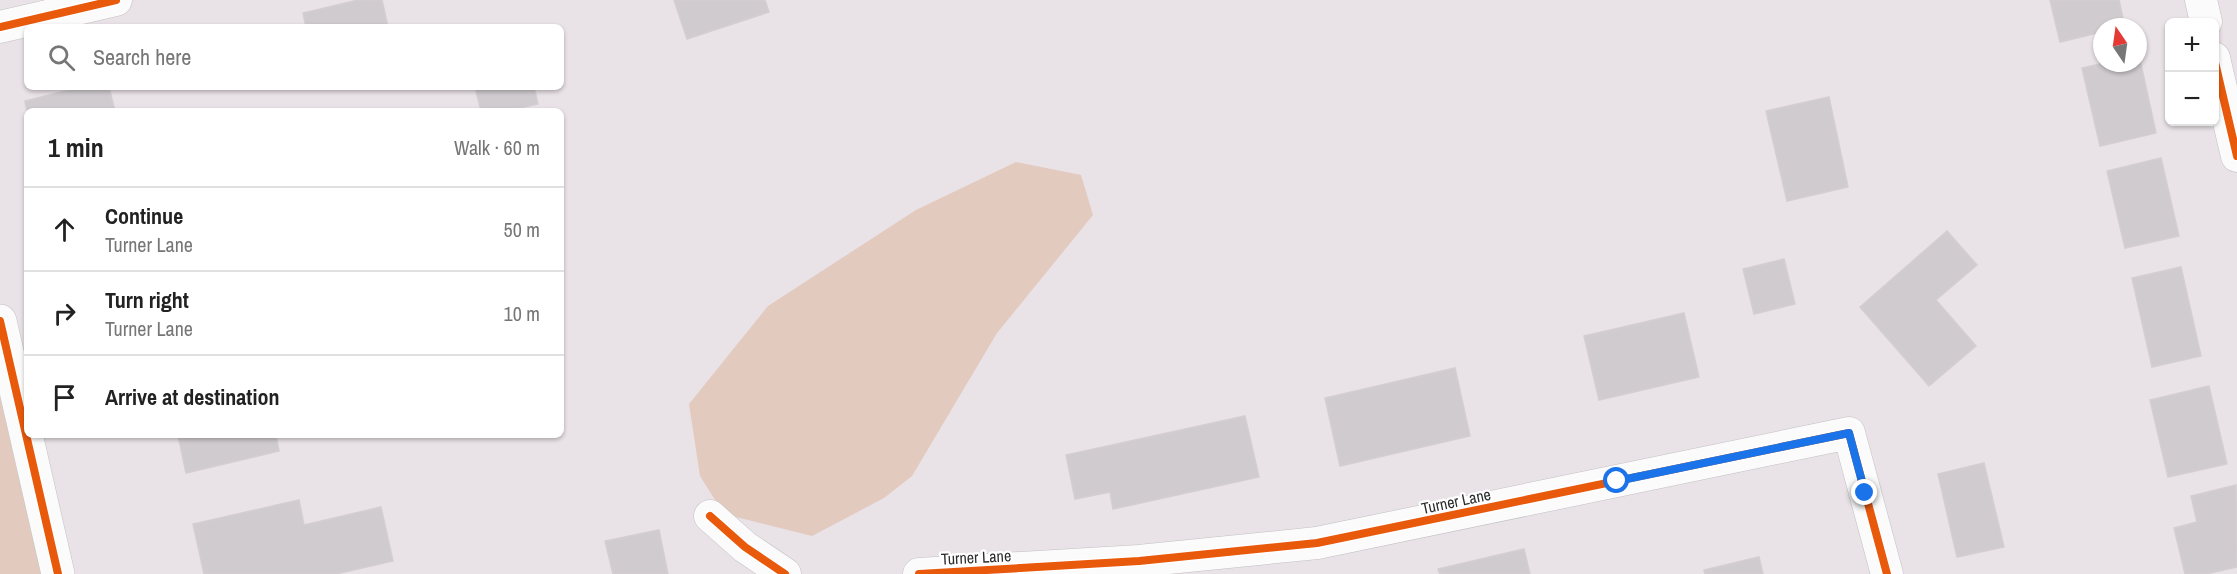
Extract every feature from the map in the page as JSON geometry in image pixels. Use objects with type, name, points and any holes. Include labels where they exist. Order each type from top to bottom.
[{"type":"street","points":[[0,27],[116,0]]},
{"type":"street","points":[[2201,0],[2205,18]]},
{"type":"street","points":[[2217,72],[2237,156]]},
{"type":"street","points":[[0,321],[24,426]]},
{"type":"street","name":"Turner Lane","points":[[919,574],[1139,561],[1317,543],[1849,433],[1887,574]]},
{"type":"street","points":[[27,438],[58,574]]},
{"type":"street","points":[[710,516],[745,547],[785,574]]},
{"type":"shaded area","points":[[1016,162],[1081,175],[1093,215],[997,333],[912,476],[884,498],[812,536],[724,514],[700,476],[689,404],[768,306],[916,210]]},
{"type":"shaded area","points":[[0,397],[41,574],[0,574]]},
{"type":"building","points":[[358,0],[382,0],[387,24],[305,24],[303,13]]},
{"type":"building","points":[[674,0],[765,0],[769,12],[687,39]]},
{"type":"building","points":[[2050,0],[2119,0],[2123,18],[2093,18],[2093,34],[2060,42]]},
{"type":"building","points":[[2093,66],[2093,72],[2143,72],[2156,133],[2100,146],[2082,68]]},
{"type":"building","points":[[69,90],[110,90],[114,108],[26,108],[25,101]]},
{"type":"building","points":[[476,90],[535,90],[538,104],[520,108],[480,108]]},
{"type":"building","points":[[1829,97],[1848,187],[1787,201],[1766,111]]},
{"type":"building","points":[[2161,158],[2179,236],[2125,248],[2107,171]]},
{"type":"building","points":[[1947,231],[1977,265],[1936,300],[1976,346],[1929,386],[1860,307]]},
{"type":"building","points":[[1784,259],[1795,304],[1754,314],[1743,269]]},
{"type":"building","points":[[2181,267],[2201,356],[2152,367],[2132,278]]},
{"type":"building","points":[[1684,313],[1699,377],[1599,400],[1584,336]]},
{"type":"building","points":[[1455,368],[1470,436],[1340,466],[1325,398]]},
{"type":"building","points":[[2209,386],[2227,464],[2168,477],[2150,400]]},
{"type":"building","points":[[1245,416],[1259,477],[1113,509],[1110,492],[1075,499],[1066,455]]},
{"type":"building","points":[[179,438],[277,438],[279,451],[186,473]]},
{"type":"building","points":[[1984,463],[2004,547],[1957,557],[1938,474]]},
{"type":"building","points":[[2236,485],[2237,567],[2206,574],[2185,574],[2174,528],[2197,522],[2191,496]]},
{"type":"building","points":[[299,500],[304,525],[381,507],[393,561],[336,574],[204,574],[193,524]]},
{"type":"building","points":[[659,530],[668,574],[613,574],[605,541]]},
{"type":"building","points":[[1524,549],[1530,574],[1440,574],[1438,569]]},
{"type":"building","points":[[1759,557],[1763,574],[1705,574],[1704,570]]},
{"type":"cycle path","points":[[0,27],[116,0]]},
{"type":"cycle path","points":[[2217,72],[2237,156]]},
{"type":"cycle path","points":[[0,321],[24,426]]},
{"type":"cycle path","points":[[919,574],[1139,561],[1317,543],[1849,433],[1887,574]]},
{"type":"cycle path","points":[[27,438],[58,574]]},
{"type":"cycle path","points":[[710,516],[745,547],[785,574]]},
{"type":"route","points":[[1617,481],[1849,433],[1865,493]]}]
